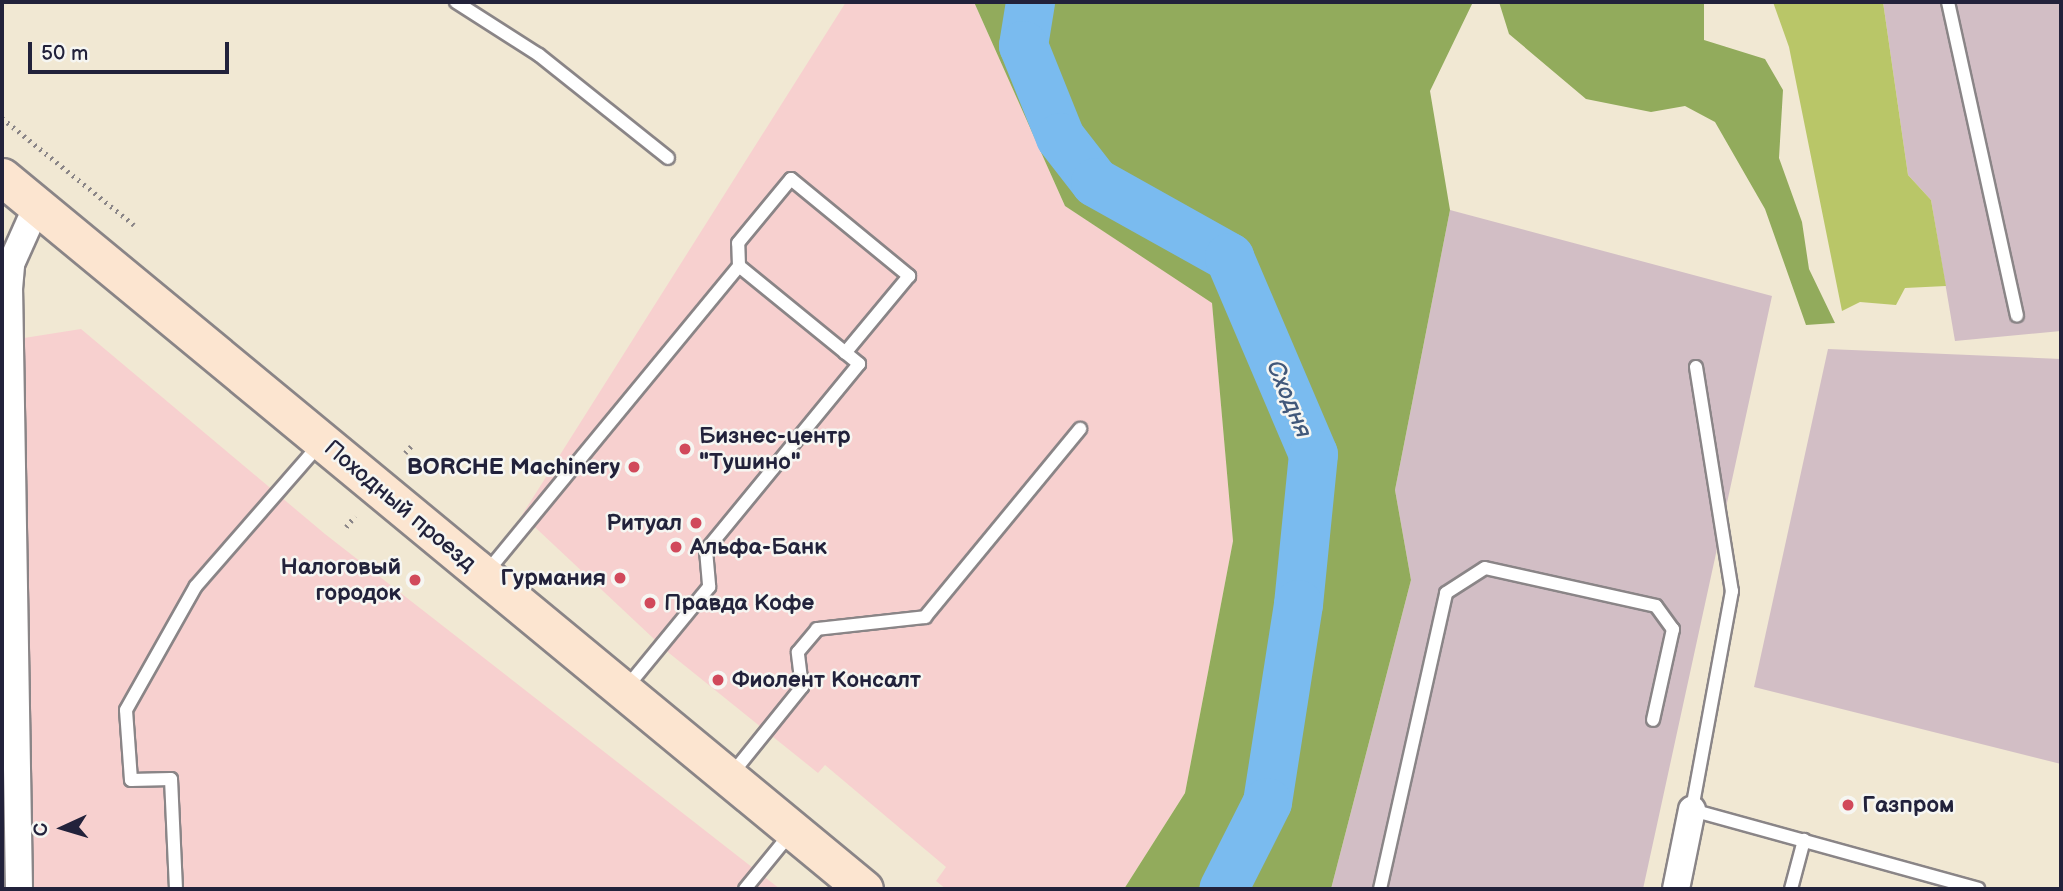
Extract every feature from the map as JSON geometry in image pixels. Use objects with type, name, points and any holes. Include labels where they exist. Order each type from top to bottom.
[{"type":"main road","name":"Походный проезд","points":[[2,177],[864,889]]},
{"type":"street","points":[[19,889],[9,289],[11,264],[37,206]]},
{"type":"street","points":[[1676,889],[1692,810]]},
{"type":"lane","points":[[456,2],[539,55],[668,158]]},
{"type":"lane","points":[[1948,2],[2017,316]]},
{"type":"lane","points":[[484,576],[739,265],[738,243],[791,179],[909,276],[845,353]]},
{"type":"lane","points":[[623,691],[709,587],[706,550],[859,364],[739,265]]},
{"type":"lane","points":[[1696,367],[1732,591],[1692,810],[1978,889]]},
{"type":"lane","points":[[729,778],[802,687],[798,652],[817,629],[925,617],[1080,429]]},
{"type":"lane","points":[[176,889],[171,779],[131,780],[126,710],[196,586],[322,441]]},
{"type":"lane","points":[[1380,889],[1446,593],[1485,568],[1656,606],[1674,629],[1653,720]]},
{"type":"lane","points":[[745,889],[793,831]]},
{"type":"lane","points":[[1791,889],[1804,840]]},
{"type":"path","points":[[2,118],[134,225]]},
{"type":"path","points":[[405,453],[411,446]]},
{"type":"path","points":[[346,527],[355,516]]},
{"type":"shaded area","points":[[846,2],[974,2],[1065,206],[1212,302],[1233,541],[1185,793],[1124,889],[946,889],[936,881],[946,867],[825,765],[818,773],[669,653],[522,515]]},
{"type":"shaded area","points":[[1883,2],[2061,2],[2061,331],[1955,341],[1931,200],[1908,175]]},
{"type":"shaded area","points":[[1450,210],[1772,296],[1643,889],[1331,889],[1411,580],[1395,490]]},
{"type":"shaded area","name":"Налоговый городок","points":[[81,329],[325,534],[780,889],[31,889],[24,338]]},
{"type":"shaded area","points":[[1828,349],[2061,359],[2061,764],[1754,687]]},
{"type":"green space","points":[[974,2],[1473,2],[1430,91],[1450,210],[1395,490],[1411,580],[1331,889],[1124,889],[1185,793],[1233,541],[1212,303],[1065,206]]},
{"type":"green space","points":[[1499,2],[1704,2],[1704,40],[1765,59],[1783,90],[1779,158],[1802,222],[1809,269],[1835,323],[1806,325],[1765,209],[1715,122],[1685,106],[1651,112],[1586,99],[1509,34]]},
{"type":"green space","points":[[1773,2],[1883,2],[1908,175],[1931,200],[1946,286],[1905,288],[1896,305],[1860,302],[1842,311],[1789,47]]},
{"type":"waterway","name":"Сходня","points":[[1030,2],[1023,45],[1060,137],[1095,182],[1229,257],[1313,454],[1298,604],[1267,802],[1223,889]]},
{"type":"place","name":"Бизнес-центр \"Тушино\"","points":[[685,449]]},
{"type":"place","name":"BORCHE Machinery","points":[[634,467]]},
{"type":"place","name":"Ритуал","points":[[696,523]]},
{"type":"place","name":"Альфа-Банк","points":[[676,547]]},
{"type":"place","name":"Гурмания","points":[[620,578]]},
{"type":"place","name":"Налоговый городок","points":[[415,580]]},
{"type":"place","name":"Правда Кофе","points":[[650,603]]},
{"type":"place","name":"Фиолент Консалт","points":[[718,680]]},
{"type":"place","name":"Газпром","points":[[1848,805]]}]
